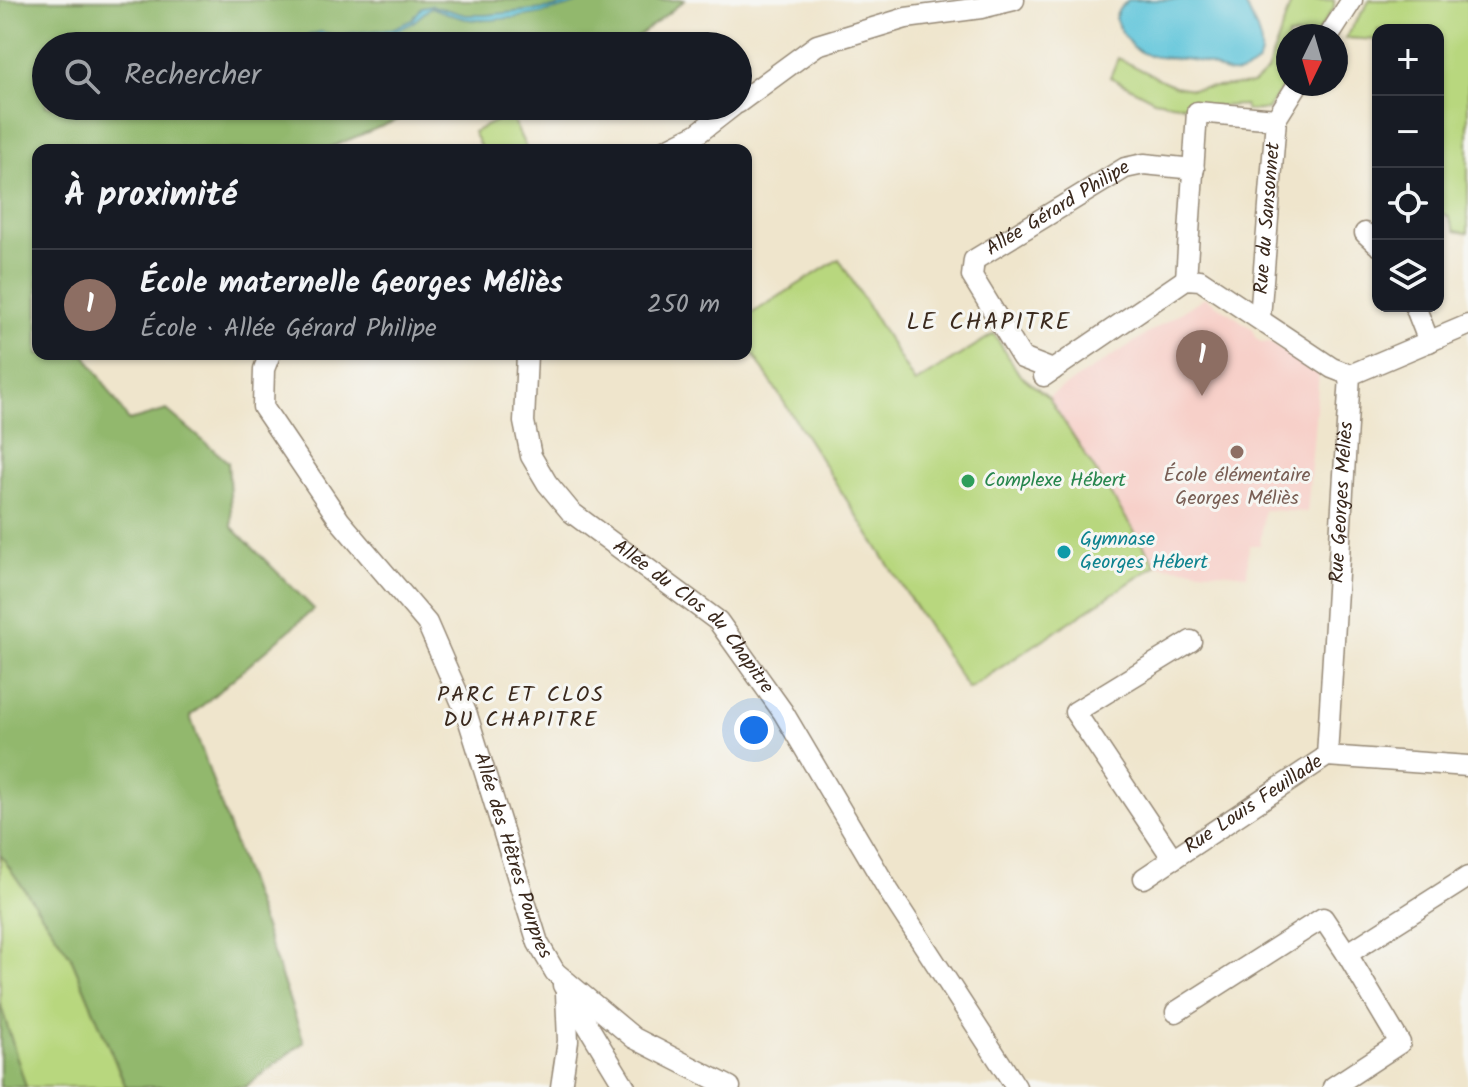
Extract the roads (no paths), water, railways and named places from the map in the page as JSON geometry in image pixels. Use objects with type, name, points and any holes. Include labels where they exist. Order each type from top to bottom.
[{"type":"street","points":[[752,92],[817,45],[909,9],[981,8],[1014,0]]},
{"type":"street","points":[[1337,24],[1352,0]]},
{"type":"street","name":"Rue du Sansonnet","points":[[1260,318],[1276,119],[1290,96]]},
{"type":"street","name":"Rue du Sansonnet","points":[[1186,279],[1197,112],[1276,119]]},
{"type":"street","points":[[677,144],[715,120]]},
{"type":"street","name":"Allée Gérard Philipe","points":[[1186,279],[1045,375],[1022,358],[972,276],[974,260],[1125,168],[1144,164],[1194,169]]},
{"type":"street","points":[[1186,279],[1200,280],[1332,368],[1350,375],[1468,325]]},
{"type":"street","points":[[1417,312],[1429,342]]},
{"type":"street","name":"Allée des Hêtres Pourpres","points":[[268,360],[264,369],[263,407],[340,521],[427,623],[467,715],[538,943],[560,980],[634,1038],[730,1087]]},
{"type":"street","name":"Allée du Clos du Chapitre","points":[[527,360],[524,422],[531,456],[547,483],[571,512],[718,621],[783,712],[890,893],[1016,1087]]},
{"type":"street","name":"Rue Georges Méliès","points":[[1327,756],[1350,375]]},
{"type":"street","points":[[1173,859],[1075,712],[1191,641]]},
{"type":"street","name":"Rue Louis Feuillade","points":[[1144,878],[1327,756],[1468,766]]},
{"type":"street","points":[[1347,954],[1468,877]]},
{"type":"street","points":[[1176,1012],[1323,918],[1400,1043],[1333,1087]]},
{"type":"street","points":[[560,980],[568,1041],[561,1087]]},
{"type":"street","points":[[560,980],[625,1087]]},
{"type":"water","points":[[584,0],[544,13],[493,20],[467,19],[431,7],[411,24],[393,32],[364,32],[392,29],[412,20],[422,7],[431,5],[465,15],[554,8]]},
{"type":"water","points":[[1128,0],[1243,0],[1259,38],[1260,57],[1248,70],[1235,73],[1186,59],[1150,56],[1132,45],[1115,18]]},
{"type":"place","name":"École maternelle Georges Méliès","points":[[1202,396]]},
{"type":"place","name":"École élémentaire Georges Méliès","points":[[1237,452]]},
{"type":"place","name":"Complexe Hébert","points":[[968,481]]},
{"type":"place","name":"Gymnase Georges Hébert","points":[[1064,552]]},
{"type":"district","name":"LE CHAPITRE","points":[[989,322]]},
{"type":"district","name":"PARC ET CLOS DU CHAPITRE","points":[[521,708]]}]
